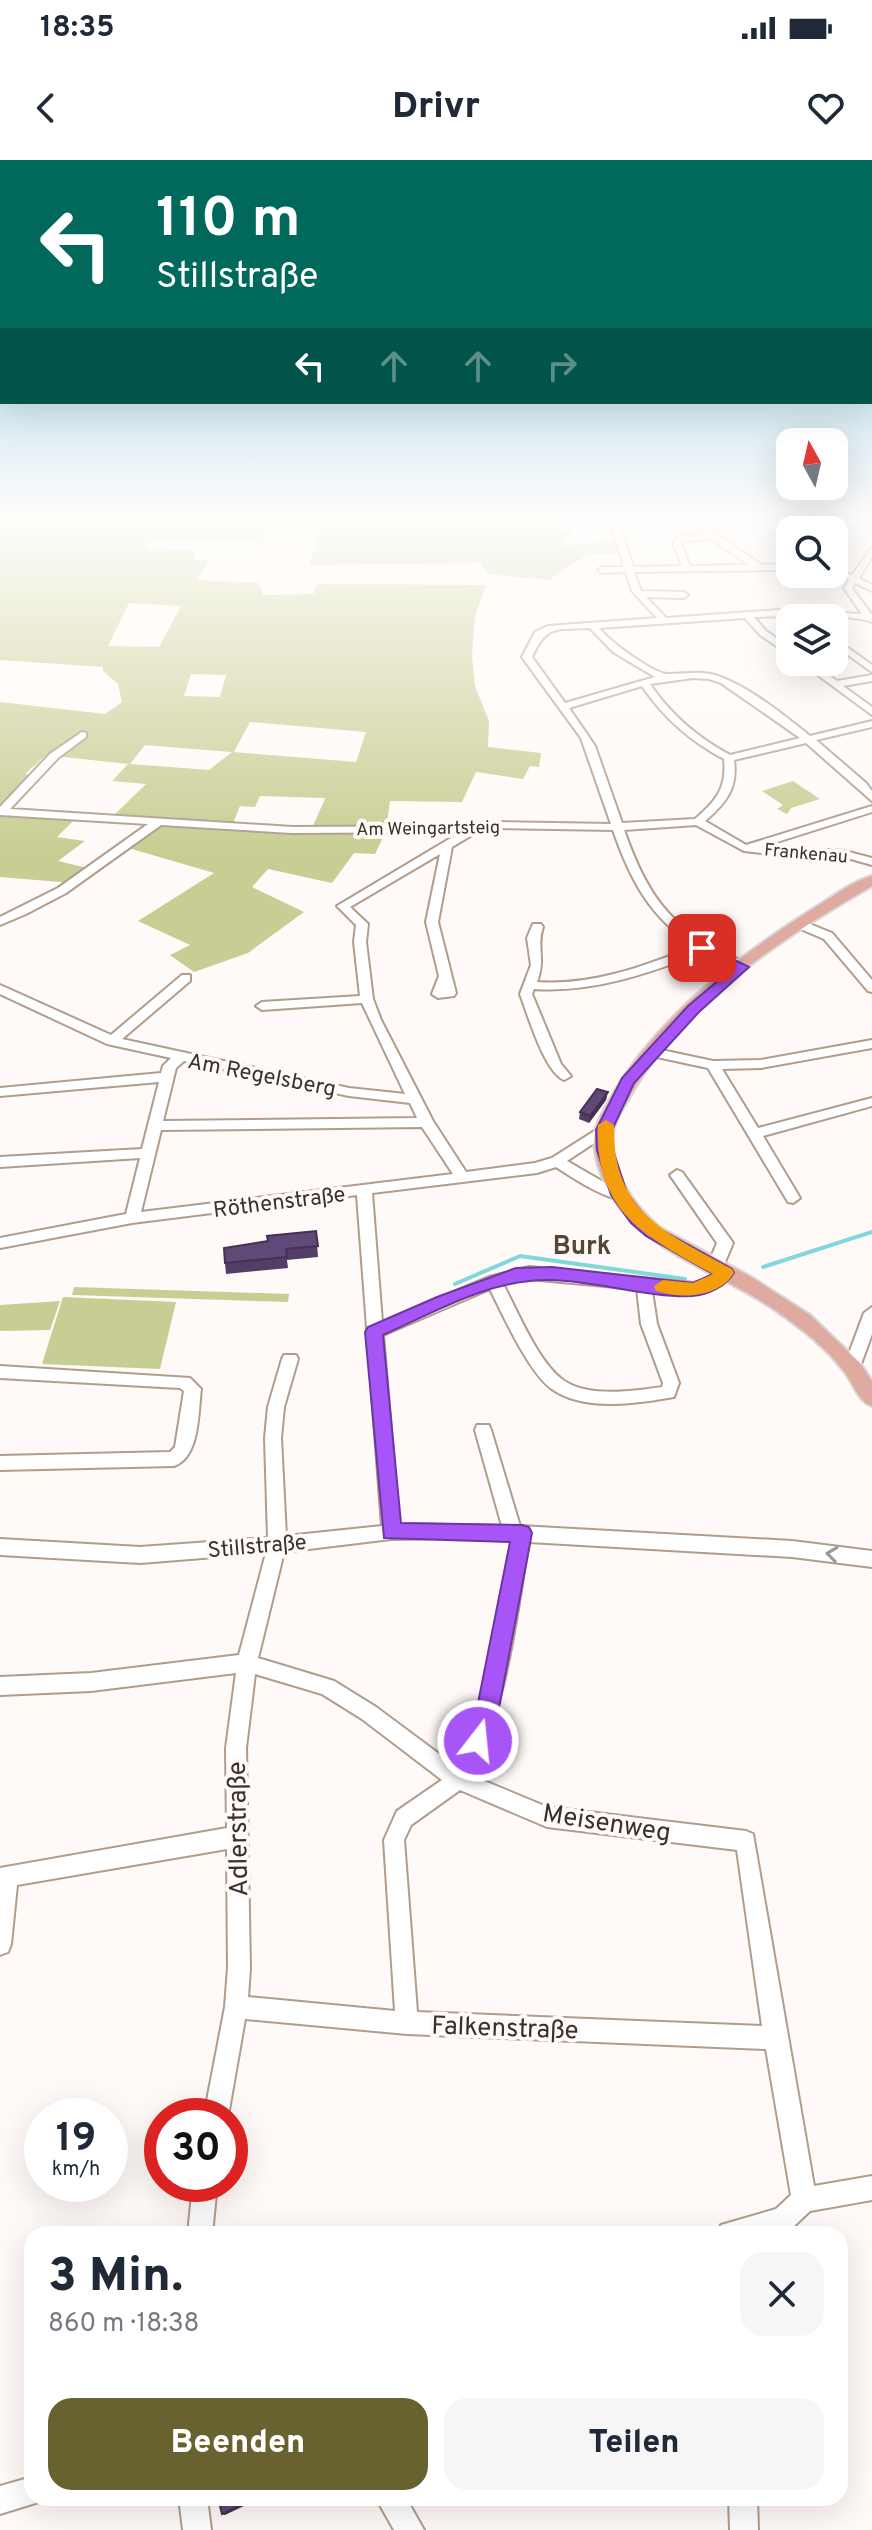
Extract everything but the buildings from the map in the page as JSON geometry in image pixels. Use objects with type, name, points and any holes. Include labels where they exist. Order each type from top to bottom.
[{"type":"main road","points":[[872,880],[800,924],[742,967],[693,1009],[627,1081],[604,1130],[605,1150],[619,1195],[652,1232],[797,1313],[825,1335],[853,1364],[872,1398]]},
{"type":"street","points":[[543,631],[532,646],[528,661],[581,730],[599,770],[635,879],[669,924],[702,948],[742,967]]},
{"type":"street","points":[[596,631],[616,652],[665,679]]},
{"type":"street","points":[[848,651],[872,669]]},
{"type":"street","points":[[565,706],[665,679],[700,675],[718,678],[808,737],[872,798]]},
{"type":"street","points":[[825,676],[872,712]]},
{"type":"street","points":[[837,684],[872,678]]},
{"type":"street","points":[[645,683],[673,721],[699,743],[729,758],[872,724]]},
{"type":"street","name":"Am Weingartsteig","points":[[0,812],[54,756],[82,735]]},
{"type":"street","points":[[698,822],[726,797],[732,774],[729,758]]},
{"type":"street","points":[[744,848],[872,809]]},
{"type":"street","name":"Am Weingartsteig","points":[[0,812],[302,830],[477,829],[495,825],[617,827],[698,822]]},
{"type":"street","name":"Frankenau","points":[[698,822],[744,848],[845,854],[872,862]]},
{"type":"street","points":[[0,921],[23,912],[96,870],[157,823]]},
{"type":"street","points":[[463,1178],[426,1122],[367,999],[360,942],[362,924],[343,906],[477,829]]},
{"type":"street","points":[[444,978],[432,922],[447,847]]},
{"type":"street","points":[[800,924],[828,936],[872,988]]},
{"type":"street","points":[[537,927],[533,938],[537,965],[526,994],[555,1065],[564,1076]]},
{"type":"street","points":[[530,985],[602,980],[658,966],[702,948]]},
{"type":"street","points":[[112,1041],[186,978]]},
{"type":"street","name":"Am Regelsberg","points":[[1,992],[112,1041],[179,1058],[349,1092],[414,1099]]},
{"type":"street","points":[[262,1006],[367,999]]},
{"type":"street","points":[[652,1052],[713,1065],[761,1064],[872,1044]]},
{"type":"street","points":[[132,1218],[170,1066],[179,1058]]},
{"type":"street","points":[[713,1065],[793,1198]]},
{"type":"street","points":[[0,1092],[167,1077]]},
{"type":"street","points":[[754,1134],[872,1102]]},
{"type":"street","points":[[154,1126],[426,1122]]},
{"type":"street","name":"Röthenstraße","points":[[0,1243],[132,1218],[537,1168],[557,1161],[604,1130]]},
{"type":"street","points":[[0,1162],[146,1153]]},
{"type":"street","points":[[557,1161],[597,1186],[619,1195]]},
{"type":"street","points":[[374,1332],[494,1281],[529,1273],[694,1289],[716,1282],[725,1243],[677,1175]]},
{"type":"street","points":[[364,1190],[391,1532]]},
{"type":"street","points":[[494,1281],[544,1370],[559,1386],[597,1396],[639,1398],[668,1392],[671,1383],[649,1324],[644,1285]]},
{"type":"street","points":[[853,1364],[872,1313]]},
{"type":"street","name":"Adlerstraße","points":[[219,2098],[236,2007],[239,1968],[236,1748],[247,1663],[277,1545],[273,1438],[276,1407],[290,1359]]},
{"type":"street","points":[[0,1372],[184,1382],[193,1389],[183,1450],[174,1459],[0,1463]]},
{"type":"street","points":[[407,2023],[394,1840],[403,1819],[447,1791],[478,1741],[489,1703],[518,1533],[483,1430]]},
{"type":"street","name":"Stillstraße","points":[[0,1547],[140,1555],[277,1545],[391,1532],[518,1533],[792,1549],[872,1559]]},
{"type":"street","name":"Meisenweg","points":[[0,1686],[137,1678],[247,1663],[327,1687],[369,1713],[457,1779],[547,1817],[746,1841],[775,2038],[804,2200]]},
{"type":"street","points":[[0,1944],[7,1876],[236,1837]]},
{"type":"street","name":"Falkenstraße","points":[[236,2007],[407,2023],[775,2038]]},
{"type":"street","points":[[758,2226],[783,2219],[804,2200],[872,2188]]},
{"type":"street","points":[[201,2226],[203,2202]]},
{"type":"street","points":[[0,2500],[24,2493]]},
{"type":"street","points":[[194,2506],[197,2530]]},
{"type":"street","points":[[395,2506],[410,2530]]},
{"type":"street","points":[[743,2506],[744,2530]]},
{"type":"green space","points":[[0,631],[116,631],[108,646],[159,647],[168,631],[474,631],[472,656],[475,686],[489,721],[488,747],[541,753],[539,767],[530,766],[523,779],[476,772],[462,802],[390,801],[386,831],[375,854],[354,853],[332,883],[268,869],[252,887],[304,912],[248,953],[194,972],[170,955],[190,945],[138,921],[214,873],[125,847],[156,823],[111,818],[146,784],[112,781],[128,764],[44,757],[25,774],[34,776],[2,811],[79,815],[57,837],[85,841],[58,861],[96,870],[72,883],[0,877],[0,702],[105,714],[122,702],[118,684],[103,671],[103,667],[0,660]],"holes":[[[191,674],[226,675],[220,697],[184,696]],[[250,722],[366,732],[356,762],[234,752]],[[145,745],[232,752],[209,770],[130,764]],[[260,796],[325,798],[311,830],[232,826],[240,806],[255,807]]]},
{"type":"green space","points":[[793,781],[820,799],[791,808],[787,814],[777,809],[783,805],[762,791]]},
{"type":"green space","points":[[74,1287],[289,1294],[288,1302],[72,1295]]},
{"type":"green space","points":[[63,1297],[176,1302],[160,1369],[42,1364]]},
{"type":"green space","points":[[60,1301],[50,1330],[0,1331],[0,1305]]},
{"type":"waterway","points":[[763,1267],[872,1232]]},
{"type":"waterway","points":[[455,1284],[520,1256],[685,1279]]},
{"type":"slow traffic","points":[[606,1125],[605,1150],[614,1182],[626,1206],[652,1232],[726,1273],[716,1282],[694,1289],[663,1286]]},
{"type":"district","name":"Burk","points":[[582,1245]]},
{"type":"route","points":[[478,1741],[489,1703],[522,1533],[391,1532],[374,1332],[443,1301],[516,1275],[552,1273],[694,1289],[716,1282],[726,1273],[652,1232],[637,1218],[619,1195],[605,1150],[604,1130],[627,1081],[693,1009],[742,967],[702,948]]}]
